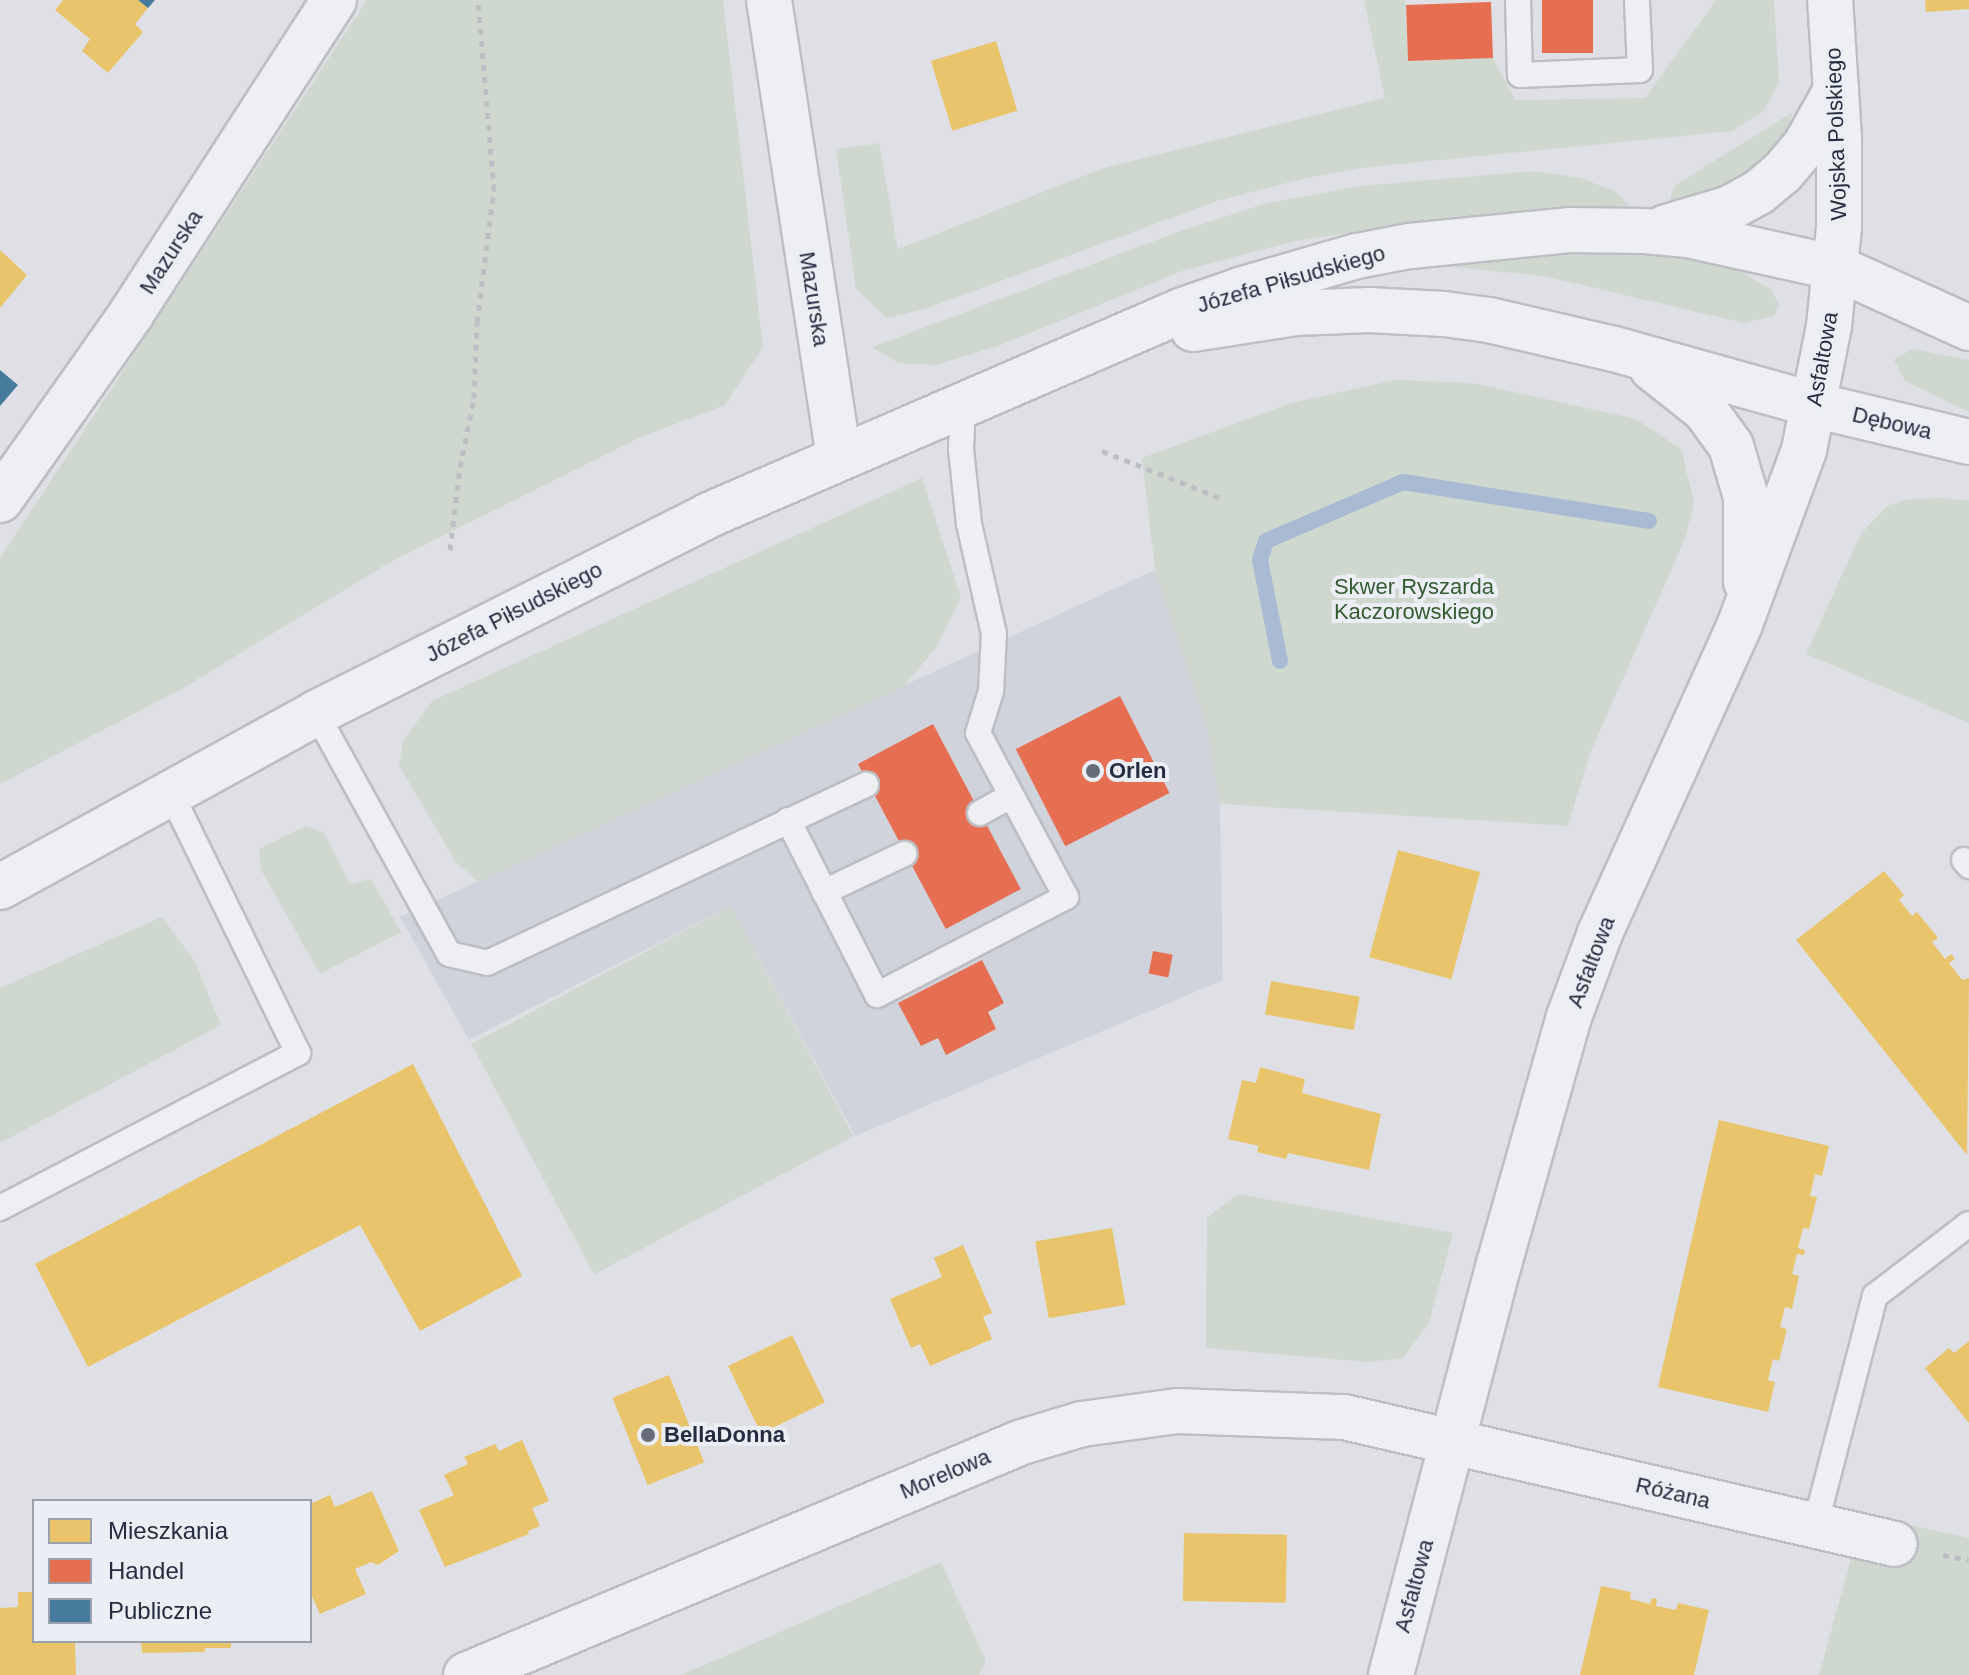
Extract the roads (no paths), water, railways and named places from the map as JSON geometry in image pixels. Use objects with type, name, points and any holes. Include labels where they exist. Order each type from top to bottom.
[{"type":"street","name":"Mazurska","points":[[0,500],[131,314],[334,0]]},
{"type":"street","name":"Mazurska","points":[[769,0],[839,456]]},
{"type":"street","name":"Wojska Polskiego","points":[[1830,0],[1840,184],[1837,268]]},
{"type":"street","name":"Józefa Piłsudskiego","points":[[1645,231],[1696,220],[1759,192],[1806,144],[1836,90]]},
{"type":"street","name":"Józefa Piłsudskiego","points":[[0,887],[316,713],[640,549],[839,456],[1046,372],[1183,310],[1357,256],[1506,234],[1645,231],[1724,241],[1837,268]]},
{"type":"street","points":[[1837,268],[1969,328]]},
{"type":"street","name":"Asfaltowa","points":[[1391,1675],[1452,1441],[1580,987],[1600,933],[1740,624],[1790,492],[1814,405],[1837,268]]},
{"type":"street","name":"Józefa Piłsudskiego","points":[[1046,372],[1183,331],[1296,313],[1369,310],[1489,320],[1614,349],[1814,405]]},
{"type":"street","name":"Józefa Piłsudskiego","points":[[1614,349],[1648,365],[1688,394],[1722,428],[1731,446],[1746,497],[1749,536],[1740,624]]},
{"type":"street","name":"Dębowa","points":[[1814,405],[1969,442]]},
{"type":"street","name":"Morelowa","points":[[466,1675],[1022,1442],[1082,1424],[1177,1411],[1241,1412],[1344,1417],[1452,1441]]},
{"type":"street","name":"Różana","points":[[1452,1441],[1895,1544]]},
{"type":"lane","points":[[1518,0],[1520,75],[1640,70],[1637,0]]},
{"type":"lane","points":[[788,820],[877,995],[1066,897],[978,733],[991,691],[994,634],[969,524],[961,449],[963,405]]},
{"type":"lane","points":[[316,713],[449,954],[487,963],[866,785]]},
{"type":"lane","points":[[0,1208],[298,1053],[170,792]]},
{"type":"lane","points":[[980,813],[1011,796]]},
{"type":"lane","points":[[824,892],[904,854]]},
{"type":"lane","points":[[1815,1526],[1875,1296],[1969,1224]]},
{"type":"waterway","points":[[1280,661],[1260,560],[1266,541],[1403,482],[1649,521]]},
{"type":"place","name":"Orlen","points":[[1093,771]]},
{"type":"place","name":"BellaDonna","points":[[648,1435]]},
{"type":"park label","name":"Skwer Ryszarda Kaczorowskiego","points":[[1414,598]]}]
